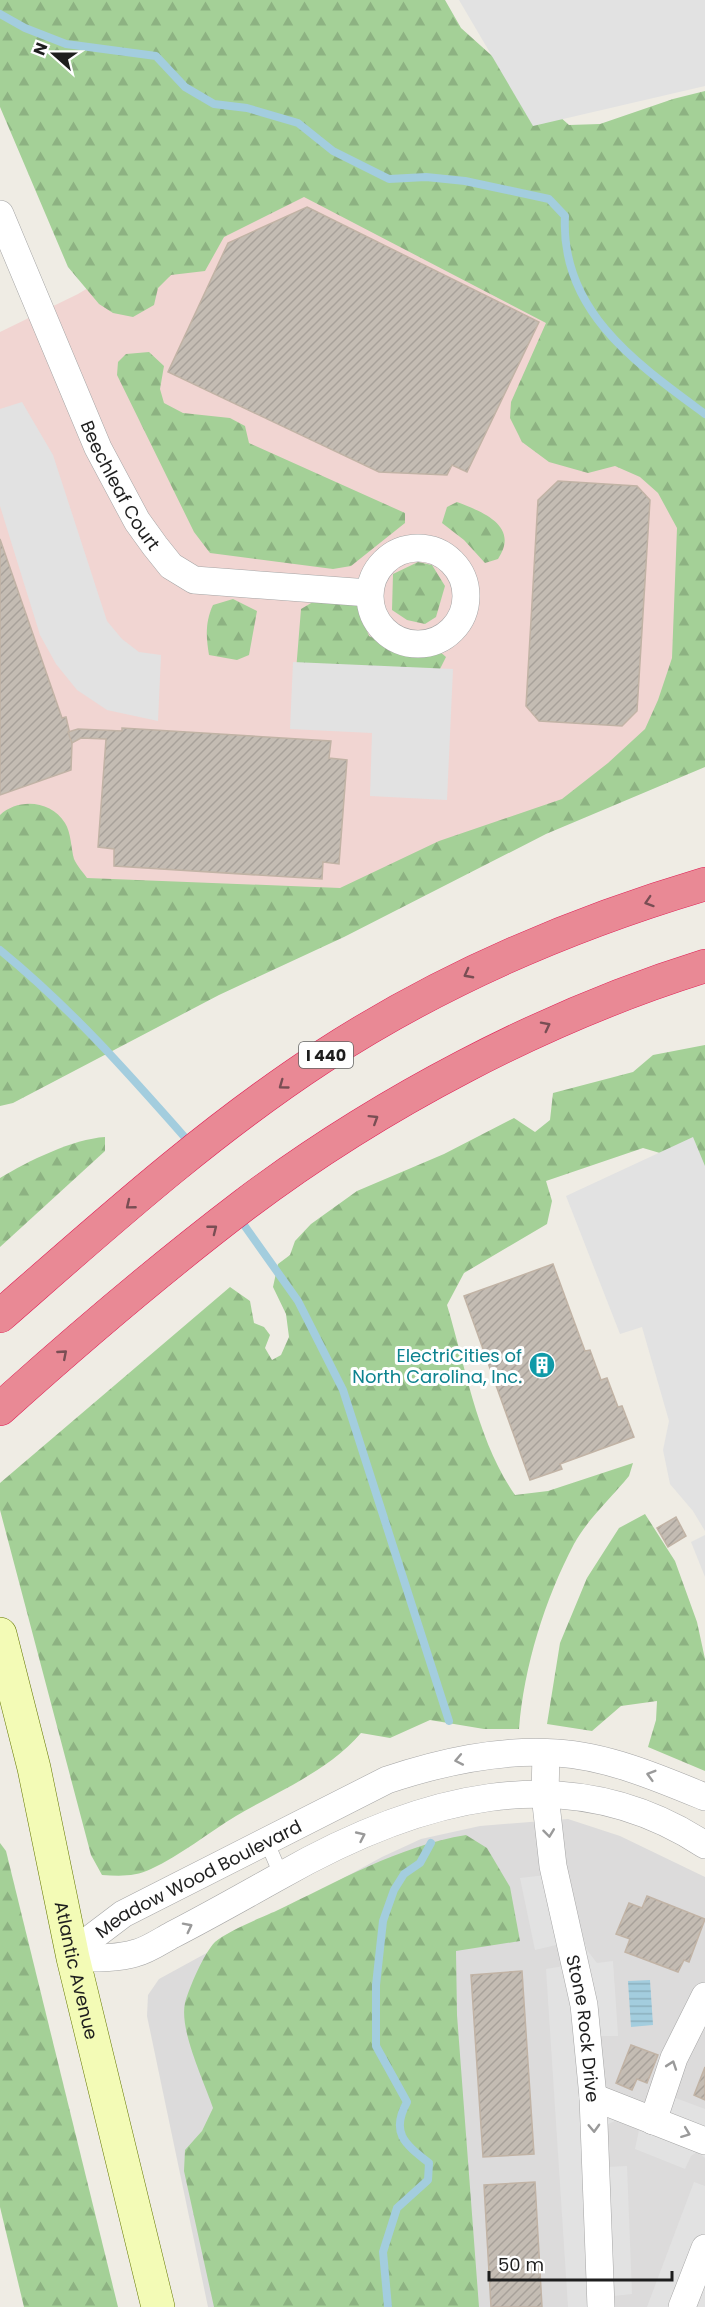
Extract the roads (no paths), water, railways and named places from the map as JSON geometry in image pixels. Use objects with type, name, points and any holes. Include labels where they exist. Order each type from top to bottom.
[{"type":"highway","name":"I 440","points":[[0,1316],[212,1138],[321,1057],[397,1012],[518,951],[600,917],[705,884]]},
{"type":"highway","points":[[9,1400],[149,1280],[245,1204],[375,1119],[475,1062],[556,1021],[705,966]]},
{"type":"main road","name":"Atlantic Avenue","points":[[0,1634],[34,1768],[72,1958],[158,2307]]},
{"type":"street","name":"Beechleaf Court","points":[[0,214],[98,448],[137,520],[171,566],[194,580],[369,593]]},
{"type":"street","name":"Meadow Wood Boulevard","points":[[72,1958],[90,1939],[123,1914],[387,1780],[430,1766],[469,1758],[546,1753],[573,1755],[660,1778],[705,1797]]},
{"type":"street","name":"Stone Rock Drive","points":[[546,1753],[545,1795],[553,1866],[584,2005],[592,2097],[601,2307]]},
{"type":"street","name":"Meadow Wood Boulevard","points":[[72,1958],[136,1953],[243,1898],[281,1875],[362,1835],[431,1808],[488,1796],[545,1795],[606,1803],[644,1815],[705,1845]]},
{"type":"street","points":[[653,2121],[674,2058],[705,1996]]},
{"type":"street","points":[[592,2097],[705,2141]]},
{"type":"street","points":[[682,2307],[705,2248]]},
{"type":"lane","points":[[266,1840],[281,1875]]},
{"type":"water","points":[[650,1980],[653,2025],[631,2027],[628,1981]]},
{"type":"waterway","points":[[0,14],[25,28],[66,44],[156,56],[185,87],[214,104],[247,108],[298,123],[333,151],[389,179],[426,177],[465,181],[549,199],[565,216],[567,250],[575,280],[589,307],[608,332],[630,354],[705,414]]},
{"type":"waterway","points":[[0,950],[75,1018],[189,1142]]},
{"type":"waterway","points":[[239,1218],[298,1301],[343,1390],[449,1721]]},
{"type":"waterway","points":[[388,2307],[383,2252],[397,2208],[428,2180],[429,2163],[407,2144],[400,2130],[402,2113],[407,2102],[376,2046],[376,1985],[383,1921],[394,1890],[404,1874],[420,1863],[431,1843]]},
{"type":"place","name":"ElectriCities of North Carolina, Inc.","points":[[542,1365]]}]
